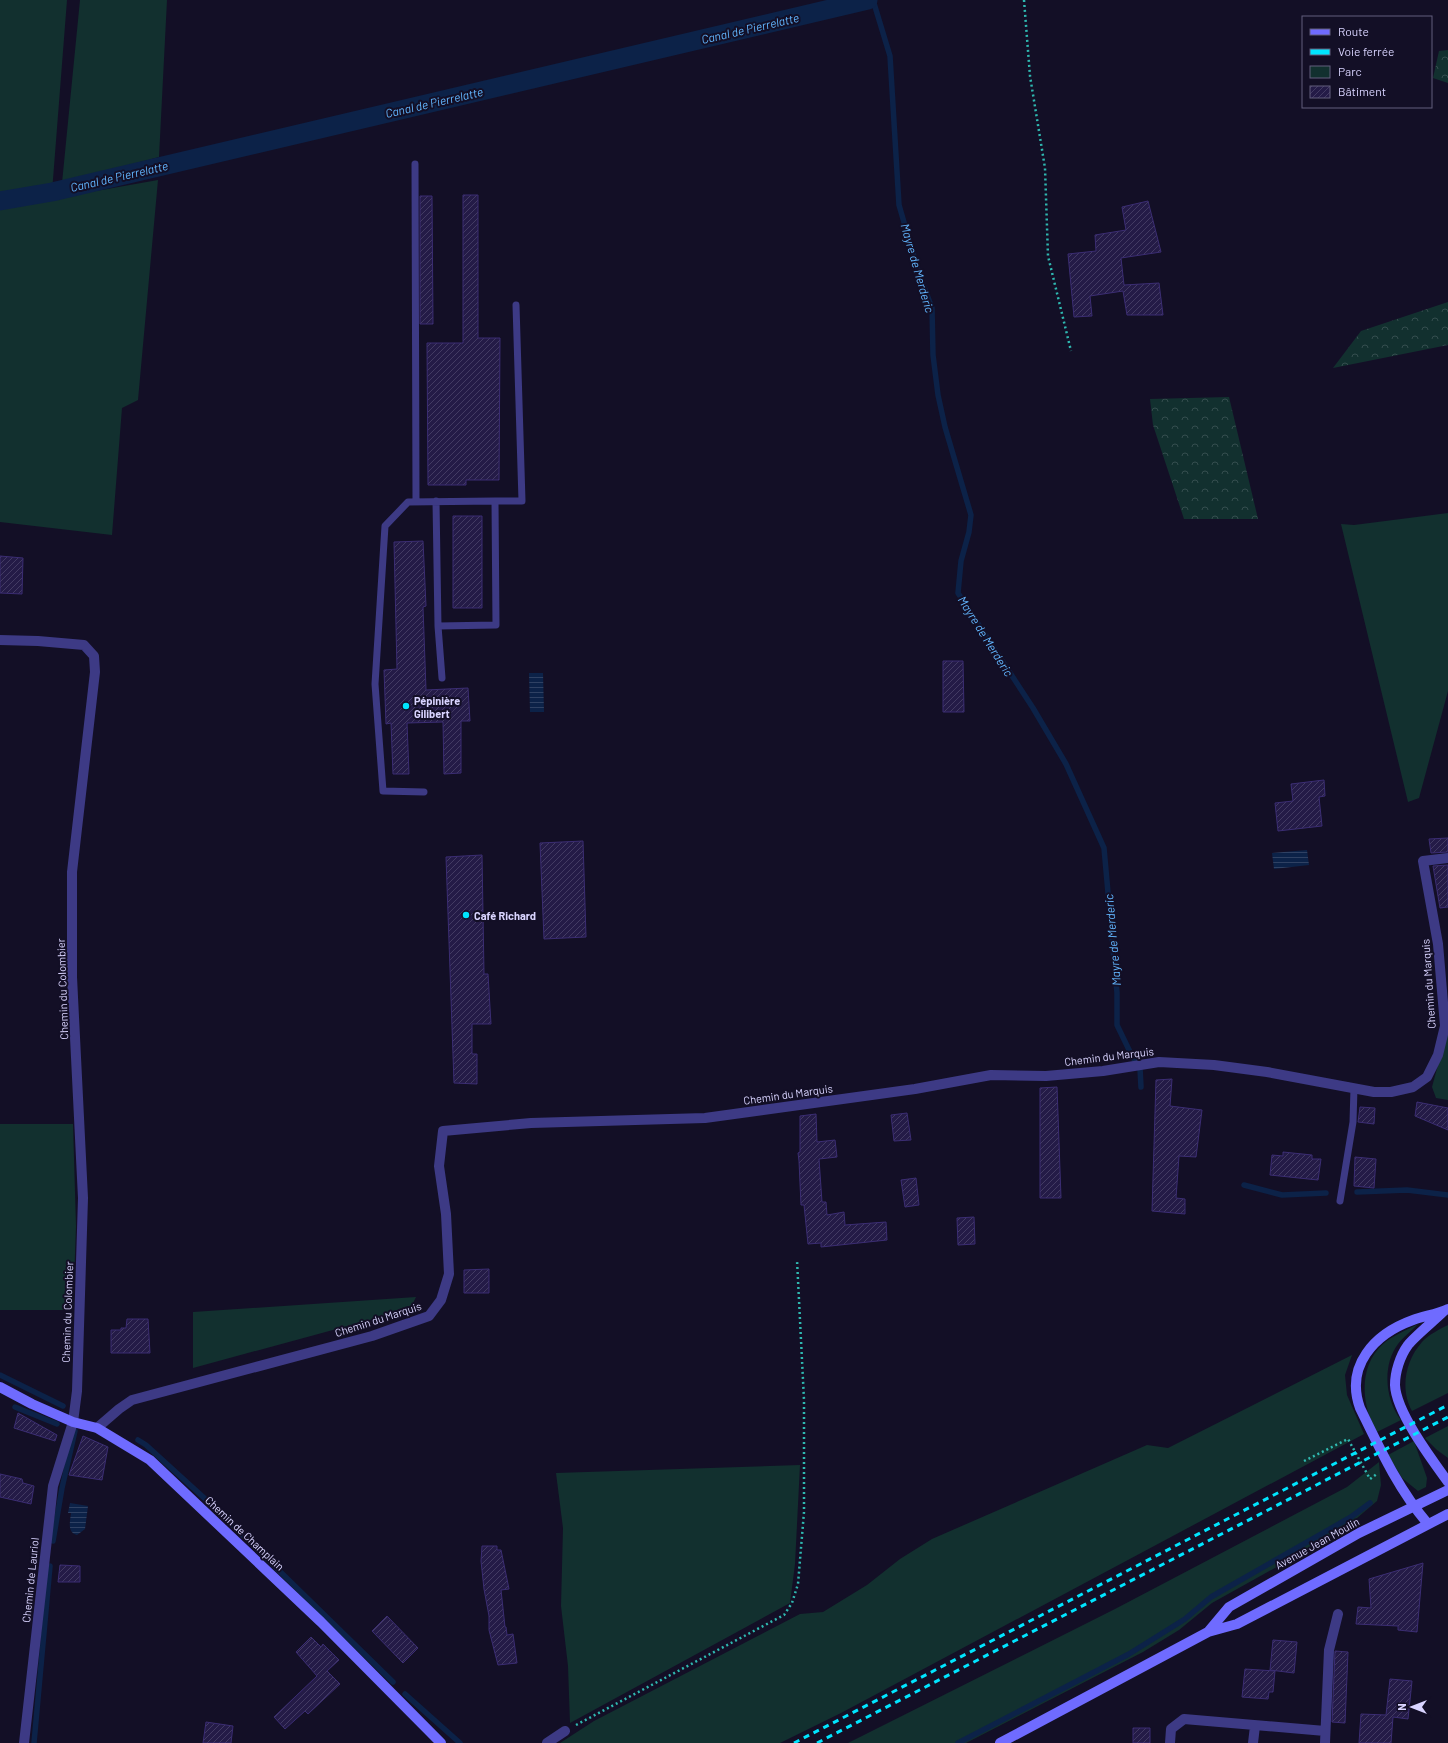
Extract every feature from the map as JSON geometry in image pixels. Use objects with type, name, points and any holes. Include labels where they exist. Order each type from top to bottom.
[{"type":"street","name":"Chemin du Colombier","points":[[0,640],[38,641],[84,645],[94,656],[95,672],[72,872],[72,977],[83,1198],[77,1391],[73,1422]]},
{"type":"street","name":"Chemin du Marquis","points":[[97,1428],[132,1400],[372,1336],[429,1316],[441,1300],[449,1274],[446,1214],[439,1166],[444,1131],[531,1123],[705,1118],[915,1089],[991,1075],[1046,1076],[1103,1071],[1159,1062],[1214,1065],[1267,1072],[1374,1092],[1391,1092],[1413,1087],[1427,1077],[1438,1055],[1445,1026],[1438,944],[1423,861],[1448,858]]},
{"type":"street","points":[[1428,1524],[1413,1507],[1388,1466],[1356,1397],[1355,1383],[1358,1369],[1367,1350],[1385,1334],[1411,1320],[1447,1309]]},
{"type":"street","points":[[1447,1309],[1409,1344],[1400,1358],[1395,1386],[1407,1419],[1435,1465],[1448,1482]]},
{"type":"street","name":"Chemin de Champlain","points":[[0,1387],[32,1404],[73,1422],[97,1428],[150,1460],[322,1622],[441,1743]]},
{"type":"street","name":"Chemin de Lauriol","points":[[24,1743],[52,1486],[73,1422]]},
{"type":"street","name":"Avenue Jean Moulin","points":[[1208,1632],[1229,1607],[1359,1533],[1448,1490]]},
{"type":"street","name":"Avenue Jean Moulin","points":[[1000,1743],[1208,1632],[1237,1624],[1448,1514]]},
{"type":"street","points":[[1325,1743],[1329,1650],[1338,1614]]},
{"type":"street","points":[[1170,1743],[1171,1729],[1184,1719],[1325,1731]]},
{"type":"street","points":[[1253,1743],[1255,1726]]},
{"type":"street","points":[[547,1743],[565,1731]]},
{"type":"lane","points":[[415,164],[416,502]]},
{"type":"lane","points":[[424,792],[383,791],[375,684],[385,526],[408,502],[522,502],[516,305]]},
{"type":"lane","points":[[438,626],[496,625],[495,501]]},
{"type":"lane","points":[[436,502],[438,626],[442,678]]},
{"type":"lane","points":[[1340,1200],[1353,1122],[1354,1088]]},
{"type":"path","points":[[1024,0],[1030,76],[1045,168],[1048,256],[1072,351]]},
{"type":"path","points":[[565,1731],[784,1615],[792,1603],[798,1584],[804,1512],[804,1400],[797,1260]]},
{"type":"path","points":[[1304,1461],[1348,1438],[1370,1479],[1388,1466]]},
{"type":"green space","points":[[0,0],[67,0],[52,192],[0,199]]},
{"type":"green space","points":[[80,0],[167,0],[159,157],[62,183]]},
{"type":"green space","points":[[1448,50],[1448,83],[1433,78],[1439,51]]},
{"type":"green space","points":[[158,180],[138,400],[122,408],[112,535],[0,522],[0,208]]},
{"type":"green space","points":[[1448,302],[1448,345],[1333,368],[1361,331]]},
{"type":"green space","points":[[1229,397],[1258,519],[1184,519],[1153,425],[1150,399]]},
{"type":"green space","points":[[1448,513],[1448,691],[1419,798],[1408,802],[1341,524],[1354,525]]},
{"type":"green space","points":[[1448,1028],[1448,1100],[1436,1098],[1432,1087]]},
{"type":"green space","points":[[0,1124],[73,1124],[76,1226],[73,1310],[0,1310]]},
{"type":"green space","points":[[416,1297],[410,1309],[193,1368],[193,1312]]},
{"type":"green space","points":[[1418,1324],[1398,1344],[1389,1362],[1389,1393],[1396,1412],[1401,1420],[1377,1432],[1372,1422],[1365,1399],[1366,1375],[1369,1363],[1383,1344]]},
{"type":"green space","points":[[1448,1325],[1448,1393],[1412,1411],[1408,1403],[1405,1385],[1408,1367],[1416,1350],[1422,1342],[1434,1332]]},
{"type":"green space","points":[[1352,1355],[1345,1375],[1347,1395],[1364,1434],[841,1713],[780,1743],[560,1743],[594,1721],[800,1614],[823,1612],[867,1585],[900,1559],[932,1539],[1147,1445],[1168,1448]]},
{"type":"green space","points":[[1448,1426],[1448,1458],[1425,1438]]},
{"type":"green space","points":[[1414,1441],[1427,1478],[1426,1487],[1418,1491],[1402,1478],[1388,1455]]},
{"type":"green space","points":[[1379,1462],[1381,1485],[1377,1501],[1357,1518],[1318,1544],[1212,1603],[1179,1630],[1143,1652],[966,1743],[848,1743],[1115,1609],[1347,1487]]},
{"type":"green space","points":[[800,1465],[795,1564],[790,1603],[570,1723],[568,1666],[561,1606],[563,1528],[556,1473]]},
{"type":"water","points":[[529,673],[543,673],[544,712],[530,712]]},
{"type":"water","points":[[1307,850],[1309,865],[1274,869],[1272,853]]},
{"type":"water","points":[[70,1503],[88,1506],[85,1529],[77,1535],[70,1529],[71,1513],[68,1513]]},
{"type":"building","points":[[463,195],[478,195],[478,338],[500,338],[499,480],[466,480],[466,485],[428,485],[427,343],[463,343]]},
{"type":"building","points":[[420,196],[432,196],[433,324],[420,324]]},
{"type":"building","points":[[1148,201],[1161,252],[1121,258],[1124,285],[1159,283],[1163,315],[1127,315],[1123,291],[1090,296],[1092,316],[1074,317],[1068,254],[1096,251],[1095,235],[1126,230],[1122,207]]},
{"type":"building","points":[[453,516],[482,516],[482,608],[453,608]]},
{"type":"building","points":[[423,541],[426,606],[423,607],[426,690],[468,688],[470,721],[461,721],[461,773],[444,774],[443,722],[407,723],[409,774],[393,774],[391,723],[386,724],[384,670],[397,669],[394,542]]},
{"type":"building","points":[[0,556],[23,558],[22,594],[0,593]]},
{"type":"building","points":[[943,661],[963,661],[964,712],[943,712]]},
{"type":"building","points":[[1324,780],[1325,796],[1319,797],[1322,826],[1278,831],[1275,803],[1293,801],[1291,784]]},
{"type":"building","points":[[1448,838],[1448,852],[1431,853],[1429,839]]},
{"type":"building","points":[[583,841],[586,937],[544,939],[540,843]]},
{"type":"building","name":"Café Richard","points":[[482,855],[484,974],[488,974],[491,1024],[472,1024],[472,1054],[477,1054],[477,1084],[454,1083],[446,857]]},
{"type":"building","points":[[1448,865],[1448,907],[1440,908],[1433,866]]},
{"type":"building","points":[[1172,1079],[1170,1106],[1202,1110],[1196,1157],[1179,1156],[1176,1198],[1185,1199],[1185,1214],[1152,1211],[1156,1080]]},
{"type":"building","points":[[1057,1087],[1061,1198],[1040,1198],[1040,1088]]},
{"type":"building","points":[[1417,1102],[1448,1108],[1448,1130],[1415,1116]]},
{"type":"building","points":[[1360,1107],[1375,1108],[1374,1124],[1358,1122]]},
{"type":"building","points":[[907,1113],[911,1140],[894,1141],[891,1115]]},
{"type":"building","points":[[816,1114],[817,1142],[835,1140],[837,1157],[819,1159],[822,1202],[826,1202],[827,1215],[844,1212],[845,1225],[886,1222],[887,1240],[821,1247],[821,1243],[808,1244],[804,1205],[801,1205],[798,1153],[800,1152],[800,1116]]},
{"type":"building","points":[[1283,1152],[1312,1155],[1312,1159],[1321,1159],[1318,1180],[1270,1175],[1272,1155],[1283,1156]]},
{"type":"building","points":[[1355,1157],[1376,1159],[1374,1188],[1354,1186]]},
{"type":"building","points":[[916,1178],[919,1205],[905,1207],[901,1180]]},
{"type":"building","points":[[974,1217],[975,1244],[958,1245],[957,1218]]},
{"type":"building","points":[[489,1269],[489,1293],[464,1293],[464,1270]]},
{"type":"building","points":[[127,1319],[148,1319],[150,1353],[111,1353],[111,1330],[121,1330],[121,1328],[126,1328]]},
{"type":"building","points":[[18,1413],[57,1435],[55,1441],[14,1428]]},
{"type":"building","points":[[83,1436],[108,1447],[102,1480],[69,1475]]},
{"type":"building","points":[[0,1474],[22,1479],[23,1483],[34,1486],[31,1504],[0,1497]]},
{"type":"building","points":[[482,1546],[497,1546],[497,1550],[501,1550],[509,1589],[501,1590],[505,1627],[507,1635],[513,1634],[517,1663],[498,1665],[489,1630],[489,1616],[481,1561]]},
{"type":"building","points":[[1423,1563],[1417,1632],[1398,1630],[1398,1626],[1356,1624],[1358,1607],[1371,1608],[1369,1579]]},
{"type":"building","points":[[60,1565],[80,1566],[80,1582],[58,1582]]},
{"type":"building","points":[[387,1616],[418,1648],[403,1663],[372,1631]]},
{"type":"building","points":[[311,1637],[321,1647],[323,1644],[339,1660],[327,1671],[340,1684],[308,1714],[305,1711],[285,1729],[274,1717],[317,1676],[296,1652]]},
{"type":"building","points":[[1273,1640],[1297,1642],[1294,1673],[1270,1670]]},
{"type":"building","points":[[1335,1651],[1348,1652],[1345,1723],[1332,1722]]},
{"type":"building","points":[[1245,1669],[1275,1671],[1273,1692],[1269,1692],[1268,1699],[1242,1697]]},
{"type":"building","points":[[1390,1679],[1412,1681],[1408,1719],[1393,1717],[1391,1743],[1359,1743],[1361,1714],[1386,1715]]},
{"type":"building","points":[[206,1722],[233,1726],[231,1743],[203,1743]]},
{"type":"building","points":[[1133,1728],[1150,1728],[1150,1743],[1133,1743]]},
{"type":"waterway","name":"Canal de Pierrelatte","points":[[0,201],[52,192],[868,0]]},
{"type":"waterway","name":"Mayre de Merderic","points":[[873,0],[890,56],[899,205],[919,274],[932,308],[933,355],[938,395],[945,427],[971,515],[969,532],[961,561],[958,593],[1033,708],[1066,764],[1104,848],[1117,993],[1117,1025],[1132,1056],[1140,1068],[1141,1087]]},
{"type":"waterway","name":"Mayre de Merderic","points":[[1244,1185],[1282,1195],[1326,1193]]},
{"type":"waterway","name":"Mayre de Merderic","points":[[1357,1192],[1407,1190],[1448,1195]]},
{"type":"waterway","points":[[0,1375],[63,1406]]},
{"type":"waterway","points":[[15,1407],[57,1424]]},
{"type":"waterway","points":[[53,1541],[62,1488],[75,1431]]},
{"type":"waterway","points":[[138,1440],[146,1445],[213,1506],[393,1682]]},
{"type":"waterway","points":[[958,1743],[1129,1654],[1185,1619],[1211,1597],[1351,1517],[1370,1503]]},
{"type":"waterway","points":[[34,1743],[50,1566]]},
{"type":"waterway","points":[[405,1694],[460,1743]]},
{"type":"railway","points":[[794,1743],[1448,1405]]},
{"type":"railway","points":[[817,1743],[1448,1417]]},
{"type":"place","name":"Pépinière Gilibert","points":[[406,706]]},
{"type":"place","name":"Café Richard","points":[[466,915]]}]
